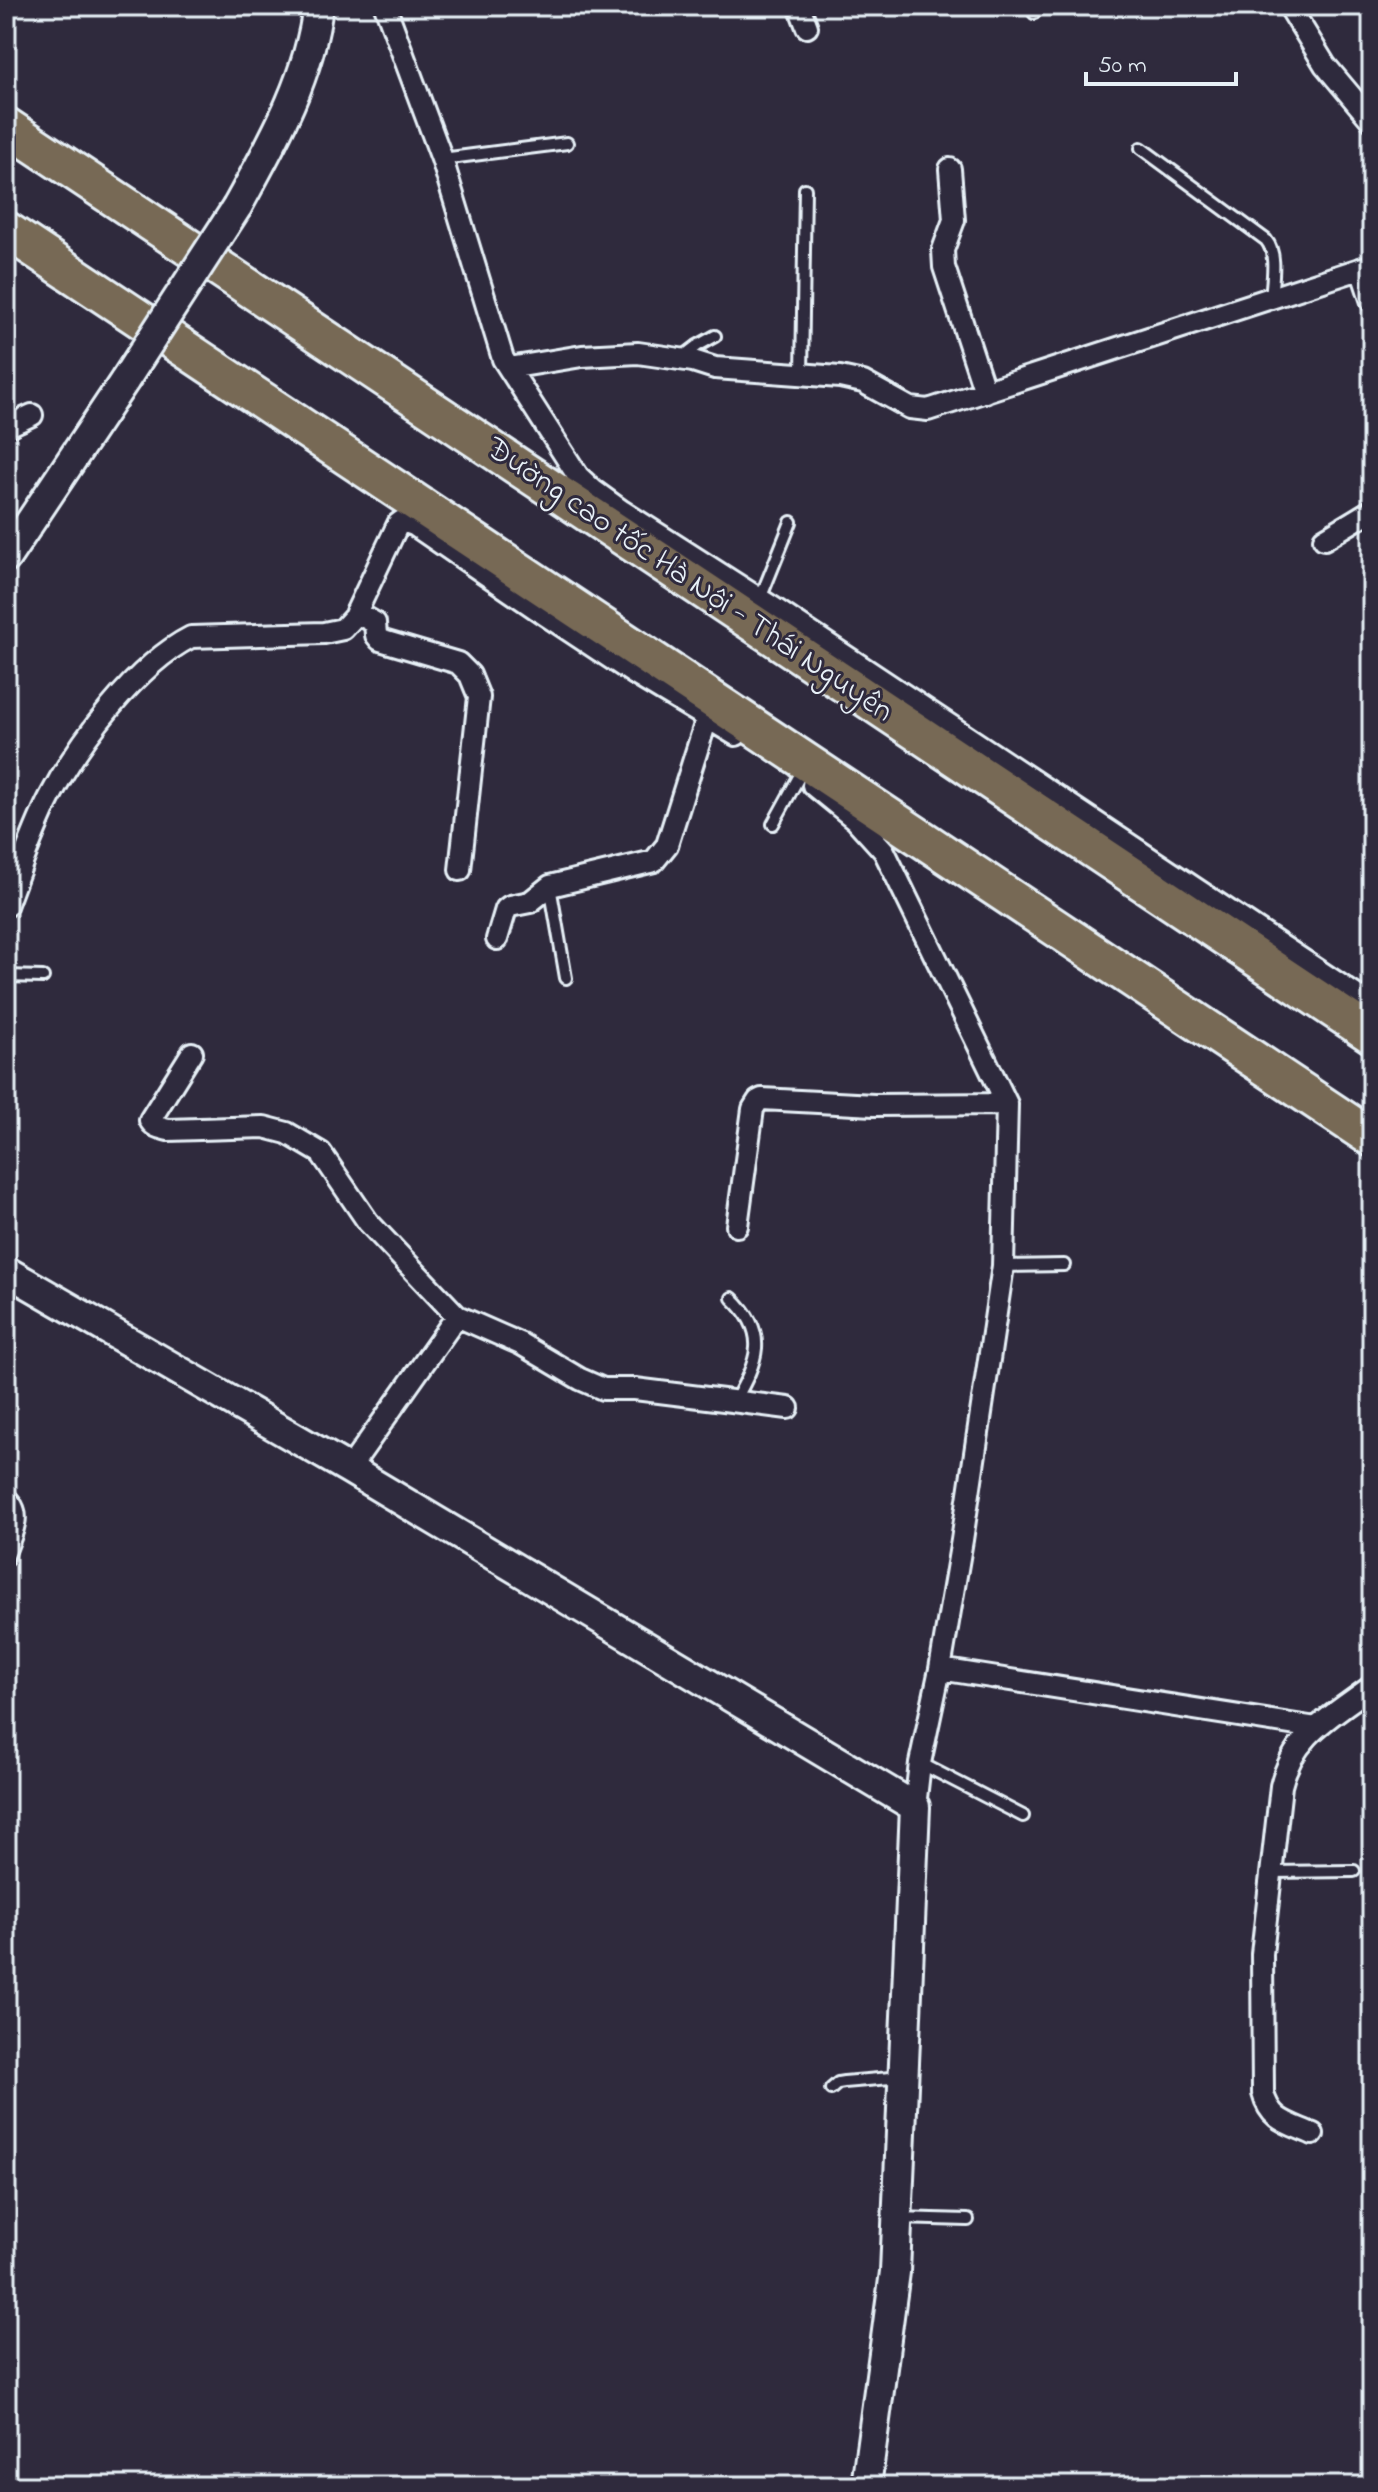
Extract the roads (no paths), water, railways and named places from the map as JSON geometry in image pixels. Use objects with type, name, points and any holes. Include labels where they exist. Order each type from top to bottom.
[{"type":"highway","name":"Đường cao tốc Hà Nội - Thái Nguyên","points":[[6,126],[1372,1035]]},
{"type":"highway","points":[[6,230],[1372,1138]]},
{"type":"street","points":[[6,558],[237,207],[300,83],[314,39],[318,6]]},
{"type":"street","points":[[385,6],[442,159],[503,359],[578,476],[593,490],[1372,1006]]},
{"type":"street","points":[[799,6],[807,27]]},
{"type":"street","points":[[1289,6],[1325,65],[1372,121]]},
{"type":"street","points":[[950,169],[954,220],[943,250],[944,267],[985,392]]},
{"type":"street","points":[[509,368],[582,356],[638,353],[715,368],[840,377],[863,382],[910,408],[928,410],[1367,267],[1372,302]]},
{"type":"street","points":[[6,427],[32,415]]},
{"type":"street","points":[[1324,539],[1372,510]]},
{"type":"street","points":[[6,906],[50,797],[79,749],[145,670],[177,644],[191,637],[324,633],[343,629],[356,612],[402,521],[557,623],[800,775],[856,820],[884,851],[1007,1104],[1003,1266],[940,1669],[920,1763],[915,1807],[895,2272],[866,2486]]},
{"type":"street","points":[[356,612],[375,623],[376,635],[380,640],[458,663],[470,675],[479,697],[460,870]]},
{"type":"street","points":[[497,939],[506,909],[530,902],[550,886],[654,861],[663,854],[707,718]]},
{"type":"street","points":[[192,1053],[151,1123],[168,1130],[264,1127],[287,1133],[321,1153],[368,1222],[457,1316],[521,1344],[603,1389],[635,1389],[788,1408]]},
{"type":"street","points":[[737,1226],[753,1109],[762,1099],[874,1105],[1007,1104]]},
{"type":"street","points":[[6,1271],[349,1469],[915,1807]]},
{"type":"street","points":[[349,1469],[457,1316]]},
{"type":"street","points":[[940,1669],[1316,1728]]},
{"type":"street","points":[[1313,2134],[1278,2118],[1266,2108],[1263,2093],[1262,1954],[1281,1786],[1286,1764],[1298,1745],[1372,1686]]},
{"type":"lane","points":[[442,159],[567,143]]},
{"type":"lane","points":[[1141,148],[1266,240],[1273,255],[1271,299]]},
{"type":"lane","points":[[802,374],[805,189]]},
{"type":"lane","points":[[680,359],[715,336]]},
{"type":"lane","points":[[760,599],[791,522]]},
{"type":"lane","points":[[773,824],[800,775]]},
{"type":"lane","points":[[550,886],[566,978]]},
{"type":"lane","points":[[6,976],[43,977]]},
{"type":"lane","points":[[1003,1266],[1064,1265]]},
{"type":"lane","points":[[732,1298],[747,1313],[754,1327],[757,1354],[735,1401]]},
{"type":"lane","points":[[6,1492],[16,1499],[21,1518],[6,1562]]},
{"type":"lane","points":[[920,1763],[1023,1816]]},
{"type":"lane","points":[[1271,1872],[1354,1871]]},
{"type":"lane","points":[[831,2089],[838,2083],[904,2076]]},
{"type":"lane","points":[[898,2218],[968,2220]]}]
